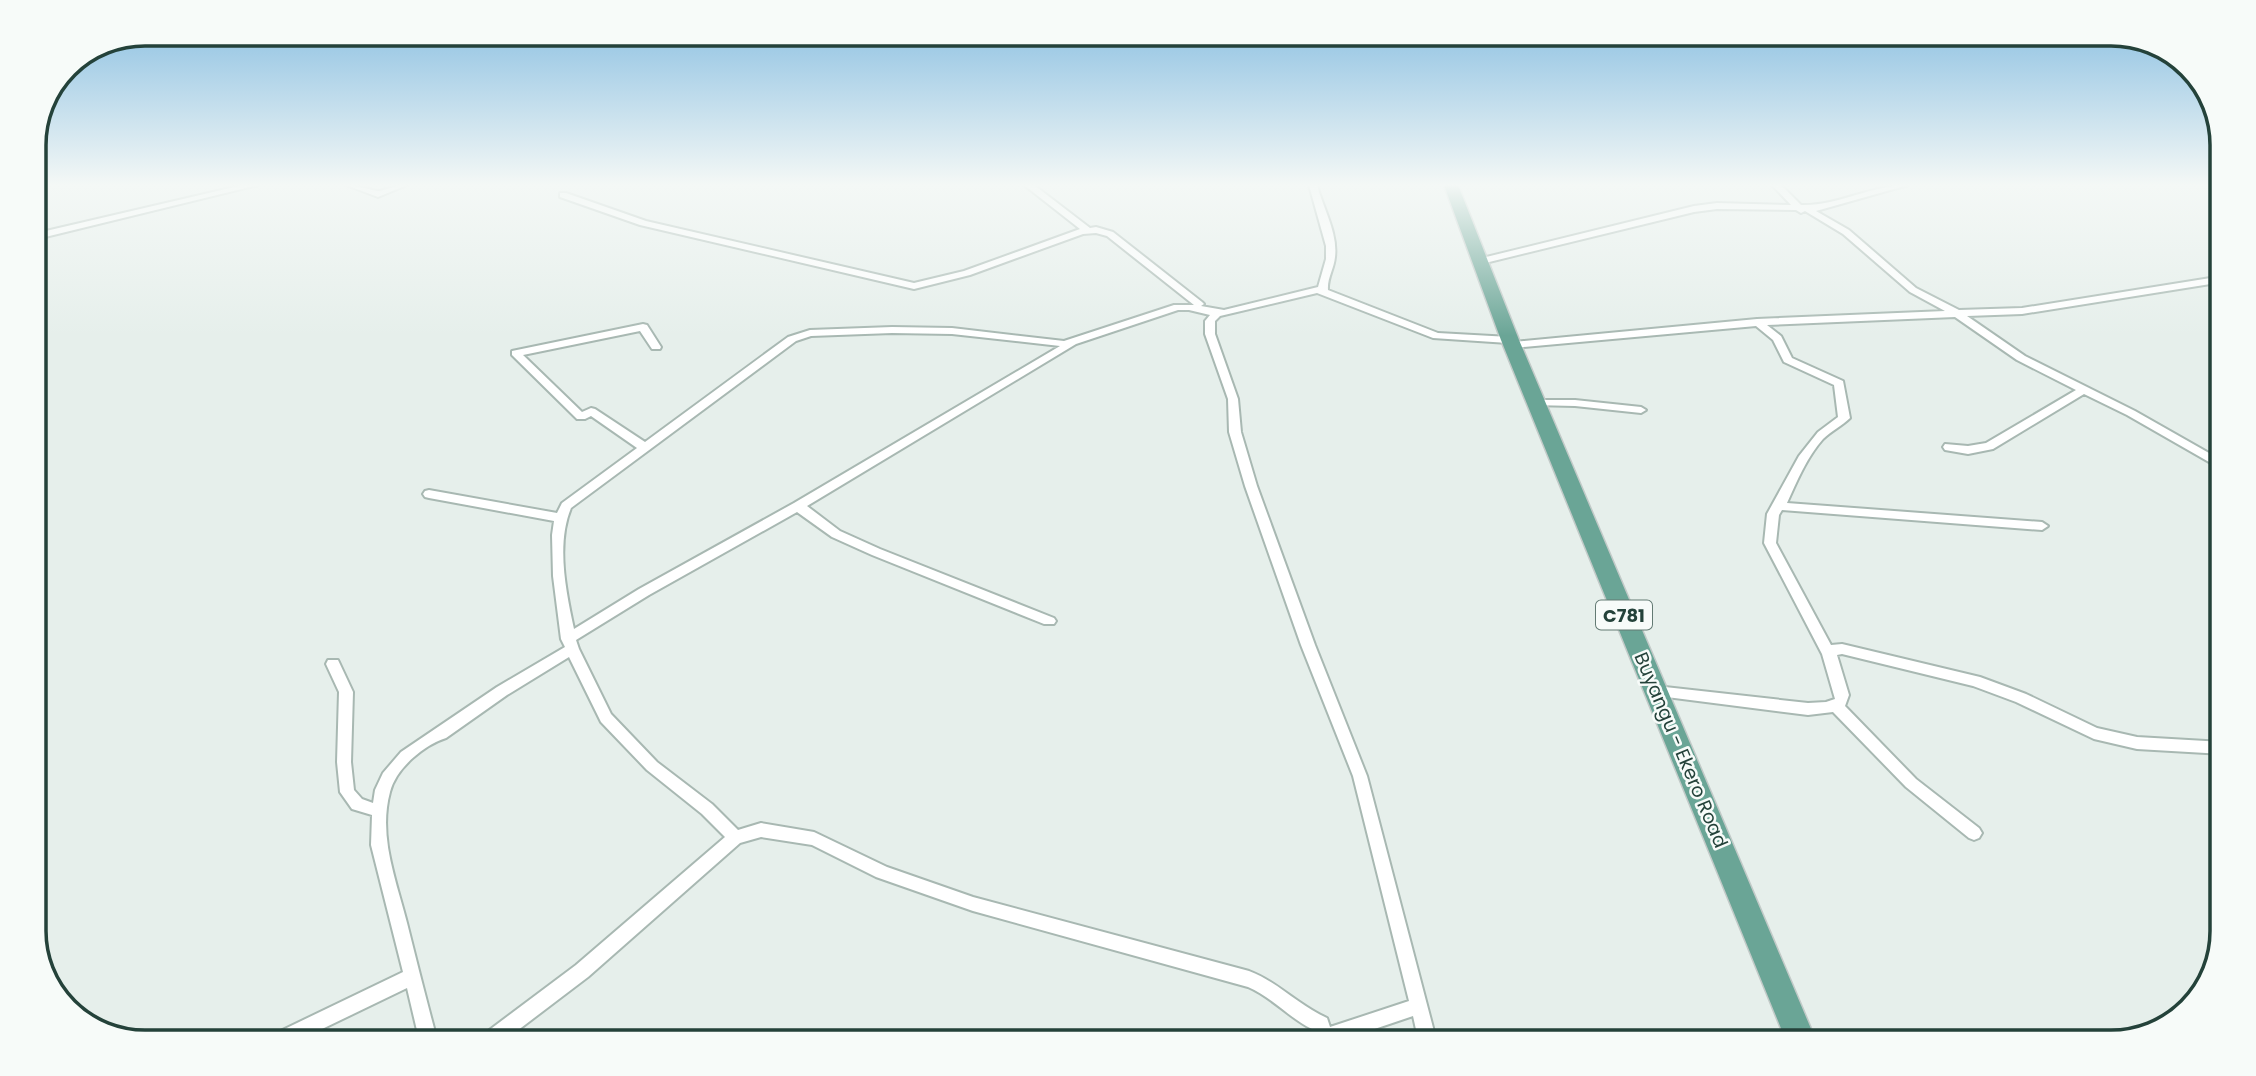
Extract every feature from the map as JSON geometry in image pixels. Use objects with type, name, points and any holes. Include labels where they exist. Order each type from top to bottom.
[{"type":"main road","name":"Buyangu - Ekero Road","points":[[1471,235],[1536,403],[1797,1030]]},
{"type":"street","points":[[696,235],[914,286],[967,273],[1072,235]]},
{"type":"street","points":[[1111,235],[1189,299],[1216,314]]},
{"type":"street","points":[[1323,291],[1322,284],[1331,264],[1327,235]]},
{"type":"street","points":[[1481,261],[1587,235]]},
{"type":"street","points":[[1850,235],[1913,290],[1958,314],[2043,371],[2132,413],[2210,458]]},
{"type":"street","points":[[425,1030],[379,845],[378,811],[382,786],[399,761],[654,586],[798,506],[1071,344],[1183,306],[1216,314],[1310,290],[1323,291],[1437,336],[1511,342],[1757,322],[2022,311],[2146,294],[2210,281]]},
{"type":"street","points":[[1216,314],[1210,321],[1210,334],[1233,399],[1235,432],[1251,486],[1308,645],[1360,776],[1424,1030]]},
{"type":"street","points":[[1757,322],[1777,338],[1788,360],[1839,383],[1845,414],[1809,446],[1773,514],[1770,543],[1829,654],[1842,695],[1836,706]]},
{"type":"street","points":[[645,448],[591,411],[581,417],[516,353],[643,327],[656,347]]},
{"type":"street","points":[[735,838],[707,809],[652,766],[606,718],[570,644],[560,585],[559,518],[570,503],[733,380],[801,334],[892,330],[952,331],[1071,344]]},
{"type":"street","points":[[1949,447],[1968,450],[1989,446],[2083,390]]},
{"type":"street","points":[[1536,403],[1574,403],[1641,410]]},
{"type":"street","points":[[429,494],[559,518]]},
{"type":"street","points":[[798,506],[836,534],[1049,621]]},
{"type":"street","points":[[1779,506],[2042,526]]},
{"type":"street","points":[[1829,654],[1833,650],[1851,650],[1975,681],[2021,698],[2094,733],[2137,743],[2210,747]]},
{"type":"street","points":[[333,664],[346,692],[344,762],[347,792],[357,804],[378,811]]},
{"type":"street","points":[[1656,691],[1808,709],[1836,706]]},
{"type":"street","points":[[1836,706],[1911,783],[1974,833]]},
{"type":"street","points":[[503,1030],[582,971],[639,919],[720,855],[735,838],[761,830],[814,839],[882,872],[973,904],[1249,979],[1272,990],[1302,1017],[1321,1024],[1321,1030]]},
{"type":"street","points":[[301,1030],[411,977]]},
{"type":"street","points":[[1345,1030],[1418,1006]]}]
